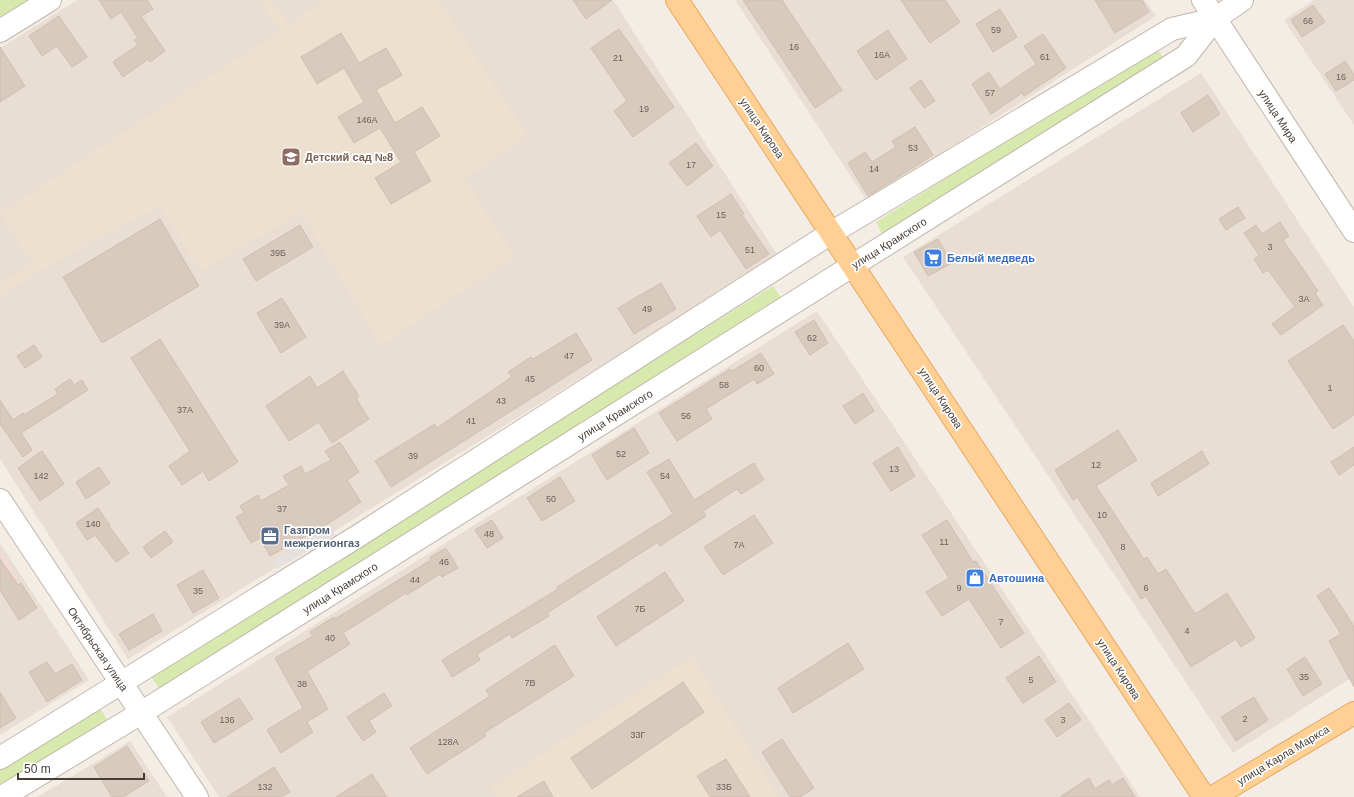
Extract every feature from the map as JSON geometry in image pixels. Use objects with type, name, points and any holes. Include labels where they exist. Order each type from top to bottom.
[{"type":"main road","name":"улица Кирова","points":[[677,0],[1204,797]]},
{"type":"main road","name":"улица Карла Маркса","points":[[1212,797],[1354,713]]},
{"type":"street","points":[[0,32],[50,0]]},
{"type":"street","name":"улица Мира","points":[[1203,0],[1354,231]]},
{"type":"street","name":"улица Крамского","points":[[2,797],[141,713],[1186,56],[1215,19],[1242,0]]},
{"type":"street","name":"улица Крамского","points":[[0,758],[121,684],[254,599],[358,536],[831,233],[1172,29],[1215,19]]},
{"type":"street","name":"Октябрьская улица","points":[[0,500],[197,797]]},
{"type":"shaded area","points":[[77,0],[613,0],[778,256],[128,659],[0,459],[0,48]]},
{"type":"shaded area","name":"Детский сад №8","points":[[260,0],[271,0],[288,26],[325,0],[438,0],[528,136],[464,179],[515,257],[381,345],[302,213],[200,271],[160,206],[42,269],[0,297],[0,284],[32,263],[0,213],[280,31]]},
{"type":"shaded area","points":[[735,0],[1145,0],[1156,16],[867,201]]},
{"type":"shaded area","points":[[1314,0],[1354,0],[1354,125],[1284,20]]},
{"type":"shaded area","points":[[1201,73],[1354,307],[1354,676],[1233,753],[903,257]]},
{"type":"shaded area","points":[[817,311],[1140,797],[219,797],[167,717]]},
{"type":"shaded area","points":[[331,527],[336,535],[277,569],[272,561]]},
{"type":"shaded area","points":[[0,543],[89,680],[0,735]]},
{"type":"shaded area","points":[[0,551],[17,578],[0,589]]},
{"type":"shaded area","points":[[692,657],[779,797],[498,797],[491,787]]},
{"type":"shaded area","points":[[130,741],[167,797],[38,797]]},
{"type":"green space","points":[[0,0],[35,0],[0,22]]},
{"type":"green space","points":[[1156,47],[1164,59],[883,235],[876,222]]},
{"type":"green space","points":[[773,286],[784,302],[161,691],[150,675]]},
{"type":"green space","points":[[99,707],[109,722],[0,790],[0,769]]},
{"type":"building","points":[[99,0],[147,0],[153,9],[141,16],[165,51],[150,62],[148,59],[123,77],[113,62],[138,45],[134,40],[138,38],[121,12],[111,19]]},
{"type":"building","points":[[573,0],[612,0],[586,19]]},
{"type":"building","points":[[743,0],[782,0],[842,90],[815,108]]},
{"type":"building","points":[[901,0],[945,0],[960,22],[930,43]]},
{"type":"building","points":[[1095,0],[1142,0],[1149,12],[1115,33]]},
{"type":"building","points":[[1313,5],[1325,22],[1302,37],[1291,20]]},
{"type":"building","points":[[1000,9],[1017,37],[993,52],[976,24]]},
{"type":"building","points":[[59,16],[87,57],[72,67],[57,46],[42,56],[29,36]]},
{"type":"building","points":[[619,29],[674,107],[633,137],[614,111],[627,101],[591,48]]},
{"type":"building","points":[[888,30],[907,59],[876,80],[857,51]]},
{"type":"building","points":[[341,33],[359,63],[386,48],[402,75],[376,90],[395,123],[422,107],[440,136],[414,152],[431,181],[391,204],[375,178],[401,162],[380,128],[354,143],[338,117],[364,102],[344,68],[317,84],[301,57]]},
{"type":"building","points":[[1043,34],[1066,68],[1024,96],[1022,93],[991,114],[972,84],[989,72],[1000,89],[1036,64],[1024,46]]},
{"type":"building","points":[[0,47],[25,86],[0,102]]},
{"type":"building","points":[[1345,61],[1354,74],[1354,80],[1336,91],[1325,74]]},
{"type":"building","points":[[921,80],[935,101],[924,108],[910,88]]},
{"type":"building","points":[[1208,95],[1220,114],[1193,132],[1181,113]]},
{"type":"building","points":[[915,127],[933,155],[868,196],[848,163],[865,152],[872,162],[896,147],[892,141]]},
{"type":"building","points":[[696,143],[713,166],[687,186],[669,163]]},
{"type":"building","points":[[731,194],[744,214],[742,215],[769,254],[746,269],[720,230],[711,237],[697,216]]},
{"type":"building","points":[[1238,207],[1245,218],[1226,230],[1219,219]]},
{"type":"building","points":[[160,219],[199,286],[102,343],[63,277]]},
{"type":"building","points":[[1280,222],[1289,236],[1283,240],[1318,291],[1315,293],[1323,305],[1281,335],[1272,324],[1295,307],[1268,270],[1263,273],[1254,259],[1259,255],[1244,233],[1256,225],[1262,234]]},
{"type":"building","points":[[300,225],[313,247],[256,281],[243,259]]},
{"type":"building","name":"Белый медведь","points":[[938,239],[952,263],[928,276],[914,252]]},
{"type":"building","points":[[661,283],[676,309],[634,334],[618,308]]},
{"type":"building","points":[[282,298],[306,337],[281,353],[257,313]]},
{"type":"building","points":[[814,320],[828,343],[810,355],[795,332]]},
{"type":"building","points":[[1343,325],[1354,341],[1354,415],[1333,429],[1288,361]]},
{"type":"building","points":[[576,333],[592,360],[391,487],[375,461],[435,424],[437,428],[512,377],[508,372],[531,357],[533,359]]},
{"type":"building","points":[[160,339],[238,462],[209,481],[203,471],[182,485],[169,466],[190,451],[131,358]]},
{"type":"building","points":[[34,345],[42,357],[25,368],[17,356]]},
{"type":"building","points":[[761,353],[774,374],[757,384],[754,379],[706,409],[712,419],[677,441],[659,413],[730,369],[732,371]]},
{"type":"building","points":[[343,371],[359,396],[356,398],[369,419],[332,443],[319,422],[289,441],[266,406],[310,376],[317,388]]},
{"type":"building","points":[[70,379],[74,385],[82,380],[88,390],[21,433],[32,450],[23,457],[0,424],[0,400],[13,420],[58,394],[55,389]]},
{"type":"building","points":[[863,393],[874,411],[855,424],[843,406]]},
{"type":"building","points":[[634,428],[649,453],[607,480],[592,455]]},
{"type":"building","points":[[1118,430],[1137,460],[1096,486],[1144,559],[1147,557],[1158,574],[1166,569],[1195,614],[1227,593],[1255,638],[1241,647],[1236,639],[1191,667],[1146,596],[1141,599],[1077,497],[1073,500],[1055,470]]},
{"type":"building","points":[[340,442],[359,472],[347,480],[361,502],[329,523],[270,556],[260,538],[251,543],[236,517],[244,513],[240,506],[258,495],[261,501],[289,485],[283,476],[301,466],[305,474],[331,460],[325,451]]},
{"type":"building","points":[[898,447],[915,476],[891,491],[873,463]]},
{"type":"building","points":[[1354,447],[1354,465],[1339,475],[1331,462]]},
{"type":"building","points":[[42,451],[64,484],[40,501],[18,468]]},
{"type":"building","points":[[1202,451],[1209,464],[1158,496],[1151,483]]},
{"type":"building","points":[[669,459],[694,500],[754,463],[764,480],[741,494],[737,489],[703,511],[706,516],[660,546],[658,542],[547,613],[549,616],[512,638],[510,634],[477,654],[480,660],[452,677],[442,660],[558,589],[557,587],[673,514],[647,472]]},
{"type":"building","points":[[99,467],[110,483],[86,499],[76,482]]},
{"type":"building","points":[[560,477],[575,501],[542,521],[527,498]]},
{"type":"building","points":[[98,508],[129,553],[116,562],[95,535],[87,540],[76,523]]},
{"type":"building","points":[[754,515],[773,543],[723,575],[704,547]]},
{"type":"building","points":[[492,520],[503,538],[487,548],[475,530]]},
{"type":"building","points":[[947,520],[973,562],[976,561],[1024,633],[1001,648],[969,599],[942,616],[926,592],[949,578],[922,535]]},
{"type":"building","points":[[165,531],[173,542],[151,558],[143,547]]},
{"type":"building","points":[[446,548],[458,568],[442,577],[440,574],[407,595],[406,593],[343,633],[350,644],[307,671],[328,709],[307,722],[313,732],[281,753],[267,730],[303,708],[275,658],[313,636],[310,632],[334,617],[335,619],[431,560],[430,557]]},
{"type":"building","points":[[0,559],[18,585],[21,583],[37,608],[19,620],[0,590]]},
{"type":"building","points":[[203,570],[219,598],[193,613],[177,585]]},
{"type":"building","points":[[665,572],[684,601],[616,646],[597,617]]},
{"type":"building","points":[[1329,588],[1354,626],[1354,687],[1329,641],[1341,634],[1317,596]]},
{"type":"building","points":[[153,614],[162,631],[129,650],[119,634]]},
{"type":"building","points":[[848,643],[864,669],[793,713],[778,688]]},
{"type":"building","points":[[555,645],[574,676],[484,733],[486,736],[427,774],[410,748],[490,696],[486,690]]},
{"type":"building","points":[[1039,656],[1056,682],[1023,703],[1006,678]]},
{"type":"building","points":[[1305,657],[1322,684],[1303,696],[1287,669]]},
{"type":"building","points":[[47,662],[55,674],[72,664],[82,680],[47,702],[29,672]]},
{"type":"building","points":[[683,682],[704,712],[592,789],[571,758]]},
{"type":"building","points":[[0,692],[16,718],[0,728]]},
{"type":"building","points":[[384,693],[392,706],[369,721],[376,732],[363,741],[347,717]]},
{"type":"building","points":[[1254,697],[1268,720],[1236,741],[1221,717]]},
{"type":"building","points":[[239,698],[253,719],[214,743],[201,722]]},
{"type":"building","points":[[1069,703],[1081,720],[1057,737],[1045,720]]},
{"type":"building","points":[[782,739],[814,788],[800,797],[790,797],[762,752]]},
{"type":"building","points":[[127,746],[149,781],[123,797],[112,797],[94,767]]},
{"type":"building","points":[[726,759],[750,797],[710,797],[697,776]]},
{"type":"building","points":[[274,767],[290,792],[281,797],[227,797]]},
{"type":"building","points":[[372,774],[387,797],[336,797]]},
{"type":"building","points":[[1089,778],[1095,789],[1109,780],[1112,785],[1123,778],[1135,797],[1060,797]]},
{"type":"building","points":[[544,781],[553,797],[517,797]]},
{"type":"place","name":"Детский сад №8","points":[[291,157]]},
{"type":"place","name":"Белый медведь","points":[[933,258]]},
{"type":"place","name":"Газпром межрегионгаз","points":[[270,536]]},
{"type":"place","name":"Автошина","points":[[975,578]]}]
